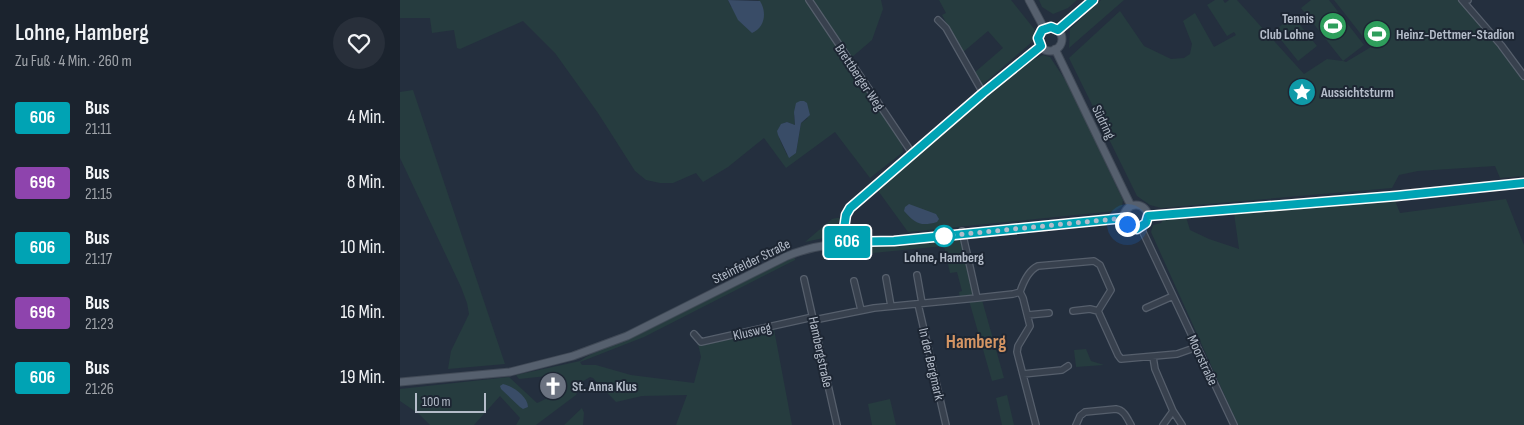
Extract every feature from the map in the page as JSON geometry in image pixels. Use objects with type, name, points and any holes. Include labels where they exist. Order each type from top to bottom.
[{"type":"main road","points":[[1029,0],[1044,28]]},
{"type":"main road","points":[[1051,27],[1058,30],[1061,41],[1055,49],[1048,50],[1041,46],[1038,38],[1044,28],[1051,27]]},
{"type":"main road","name":"Südring","points":[[1055,49],[1131,206]]},
{"type":"main road","points":[[1148,216],[1396,196],[1524,183]]},
{"type":"main road","points":[[1131,206],[1141,206],[1148,216],[1147,222],[1141,228],[1129,226],[1124,218],[1126,210],[1131,206]]},
{"type":"main road","name":"Steinfelder Straße","points":[[400,382],[504,372],[543,365],[573,356],[627,336],[801,250],[842,242],[894,241],[1124,218]]},
{"type":"street","name":"Brettberger Weg","points":[[810,0],[912,153]]},
{"type":"street","points":[[1058,30],[1093,0]]},
{"type":"street","points":[[1462,0],[1524,76]]},
{"type":"street","points":[[938,20],[946,28],[983,93]]},
{"type":"street","points":[[842,242],[846,215],[850,208],[912,153],[1041,46]]},
{"type":"street","name":"Moorstraße","points":[[1141,228],[1234,425]]},
{"type":"street","points":[[962,233],[977,298]]},
{"type":"street","points":[[1036,425],[1016,349],[1029,329],[1028,316],[1020,292],[1022,285],[1034,267],[1094,261],[1100,265],[1111,290],[1098,311]]},
{"type":"street","name":"In der Bergmark","points":[[917,275],[920,304],[946,425]]},
{"type":"street","points":[[886,278],[891,306]]},
{"type":"street","name":"Hambergstraße","points":[[804,279],[837,425]]},
{"type":"street","points":[[854,281],[861,310]]},
{"type":"street","points":[[813,318],[891,306],[1020,292]]},
{"type":"street","points":[[1146,308],[1173,296]]},
{"type":"street","points":[[1073,311],[1090,309],[1098,311]]},
{"type":"street","points":[[1098,311],[1118,355],[1122,359],[1177,354],[1197,347]]},
{"type":"street","points":[[1028,316],[1050,313]]},
{"type":"street","name":"Klusweg","points":[[694,334],[700,342],[813,318]]},
{"type":"street","points":[[1153,357],[1154,369],[1173,411],[1182,425]]},
{"type":"street","points":[[1023,374],[1062,370],[1068,366]]},
{"type":"street","points":[[1076,425],[1080,416],[1085,412],[1120,410],[1131,425]]},
{"type":"street","points":[[1162,425],[1173,411]]},
{"type":"green space","points":[[400,0],[728,0],[731,7],[760,1],[757,0],[807,0],[902,143],[903,152],[870,178],[835,132],[786,168],[764,138],[728,167],[703,182],[696,173],[673,183],[646,180],[635,171],[598,113],[555,53],[523,21],[460,49],[457,48],[454,30],[432,33],[430,18],[400,18]],"holes":[[[794,115],[808,118],[801,123],[796,153],[787,155],[780,141],[779,128],[787,122],[795,125]]]},
{"type":"green space","points":[[812,0],[881,0],[883,9],[872,40],[851,58]]},
{"type":"green space","points":[[939,0],[1011,0],[1035,30],[1033,41],[981,86],[974,73],[1003,48],[988,31],[962,53],[942,15],[946,13]]},
{"type":"green space","points":[[1039,0],[1077,0],[1068,8],[1053,14],[1042,7]]},
{"type":"green space","points":[[1101,0],[1124,0],[1069,48],[1070,29]]},
{"type":"green space","points":[[1215,0],[1223,0],[1225,3],[1229,0],[1237,0],[1304,74],[1327,59],[1346,62],[1371,47],[1334,0],[1459,0],[1501,48],[1524,79],[1524,176],[1500,178],[1495,166],[1418,171],[1399,175],[1392,188],[1161,208],[1150,205],[1137,196],[1069,58],[1120,11],[1144,46],[1171,59],[1184,58],[1190,54],[1192,44],[1183,21],[1195,13],[1214,47],[1236,35],[1234,32],[1227,36],[1207,5]]},
{"type":"green space","name":"Tennis Club Lohne","points":[[1311,0],[1329,0],[1364,45],[1343,61],[1301,8]]},
{"type":"green space","name":"Tennis Club Lohne","points":[[1293,16],[1317,46],[1298,61],[1274,31]]},
{"type":"green space","points":[[1043,55],[1050,57],[1070,87],[1123,200],[1122,206],[1115,211],[908,232],[879,192],[879,186],[1030,61]]},
{"type":"green space","points":[[413,90],[505,364],[448,369],[451,351],[469,314],[461,287],[400,158],[400,92]]},
{"type":"green space","points":[[1394,198],[1400,213],[1506,199],[1524,245],[1524,425],[1238,425],[1151,232],[1153,225],[1161,223],[1163,220],[1186,217],[1190,230],[1209,239],[1239,249],[1234,213]]},
{"type":"green space","points":[[840,218],[833,236],[805,242],[832,219]]},
{"type":"green space","points":[[961,237],[975,299],[982,300],[1004,378],[992,381],[968,297],[960,298],[959,292],[962,291],[957,272],[950,273],[944,246],[832,257],[830,251],[845,248],[891,246]]},
{"type":"green space","points":[[795,257],[795,260],[644,337],[580,362],[582,365],[596,365],[631,375],[694,383],[701,357],[698,344],[701,339],[773,324],[792,425],[676,425],[687,395],[642,396],[616,402],[590,377],[580,383],[576,395],[536,425],[516,425],[520,418],[500,396],[474,425],[430,425],[419,414],[400,401],[400,389],[509,377],[537,403],[565,390],[562,376],[519,379],[516,375],[580,361]]},
{"type":"green space","points":[[1086,349],[1091,361],[1104,365],[1076,367],[1074,350]]},
{"type":"green space","points":[[1007,395],[1014,425],[1002,425],[996,398]]},
{"type":"green space","points":[[890,399],[896,425],[872,425],[868,404]]},
{"type":"green space","points":[[582,408],[584,413],[583,425],[564,425]]},
{"type":"water","points":[[728,0],[760,1],[764,10],[764,19],[760,27],[752,33],[738,20]]},
{"type":"water","points":[[800,101],[807,103],[810,115],[801,123],[796,153],[789,158],[777,131],[781,124],[787,122],[795,125],[794,112],[796,103]]},
{"type":"water","points":[[909,204],[936,214],[939,219],[937,222],[918,223],[904,211],[905,207]]},
{"type":"water","points":[[503,384],[519,392],[526,399],[528,407],[523,409],[520,407],[501,389],[500,386]]},
{"type":"bus line","name":"606","points":[[1093,0],[1058,30],[1051,27],[1044,28],[1038,38],[1041,46],[983,93],[850,208],[846,215],[842,242],[894,241],[1124,218],[1129,226],[1137,229],[1147,222],[1148,216],[1396,196],[1524,183]]},
{"type":"place","name":"Tennis Club Lohne","points":[[1333,26]]},
{"type":"place","name":"Heinz-Dettmer-Stadion","points":[[1377,34]]},
{"type":"place","name":"Aussichtsturm","points":[[1302,92]]},
{"type":"place","name":"Lohne, Hamberg","points":[[944,236]]},
{"type":"place","name":"St. Anna Klus","points":[[553,386]]},
{"type":"district","name":"Hamberg","points":[[976,341]]},
{"type":"route","points":[[944,236],[1124,218],[1127,224]]}]
